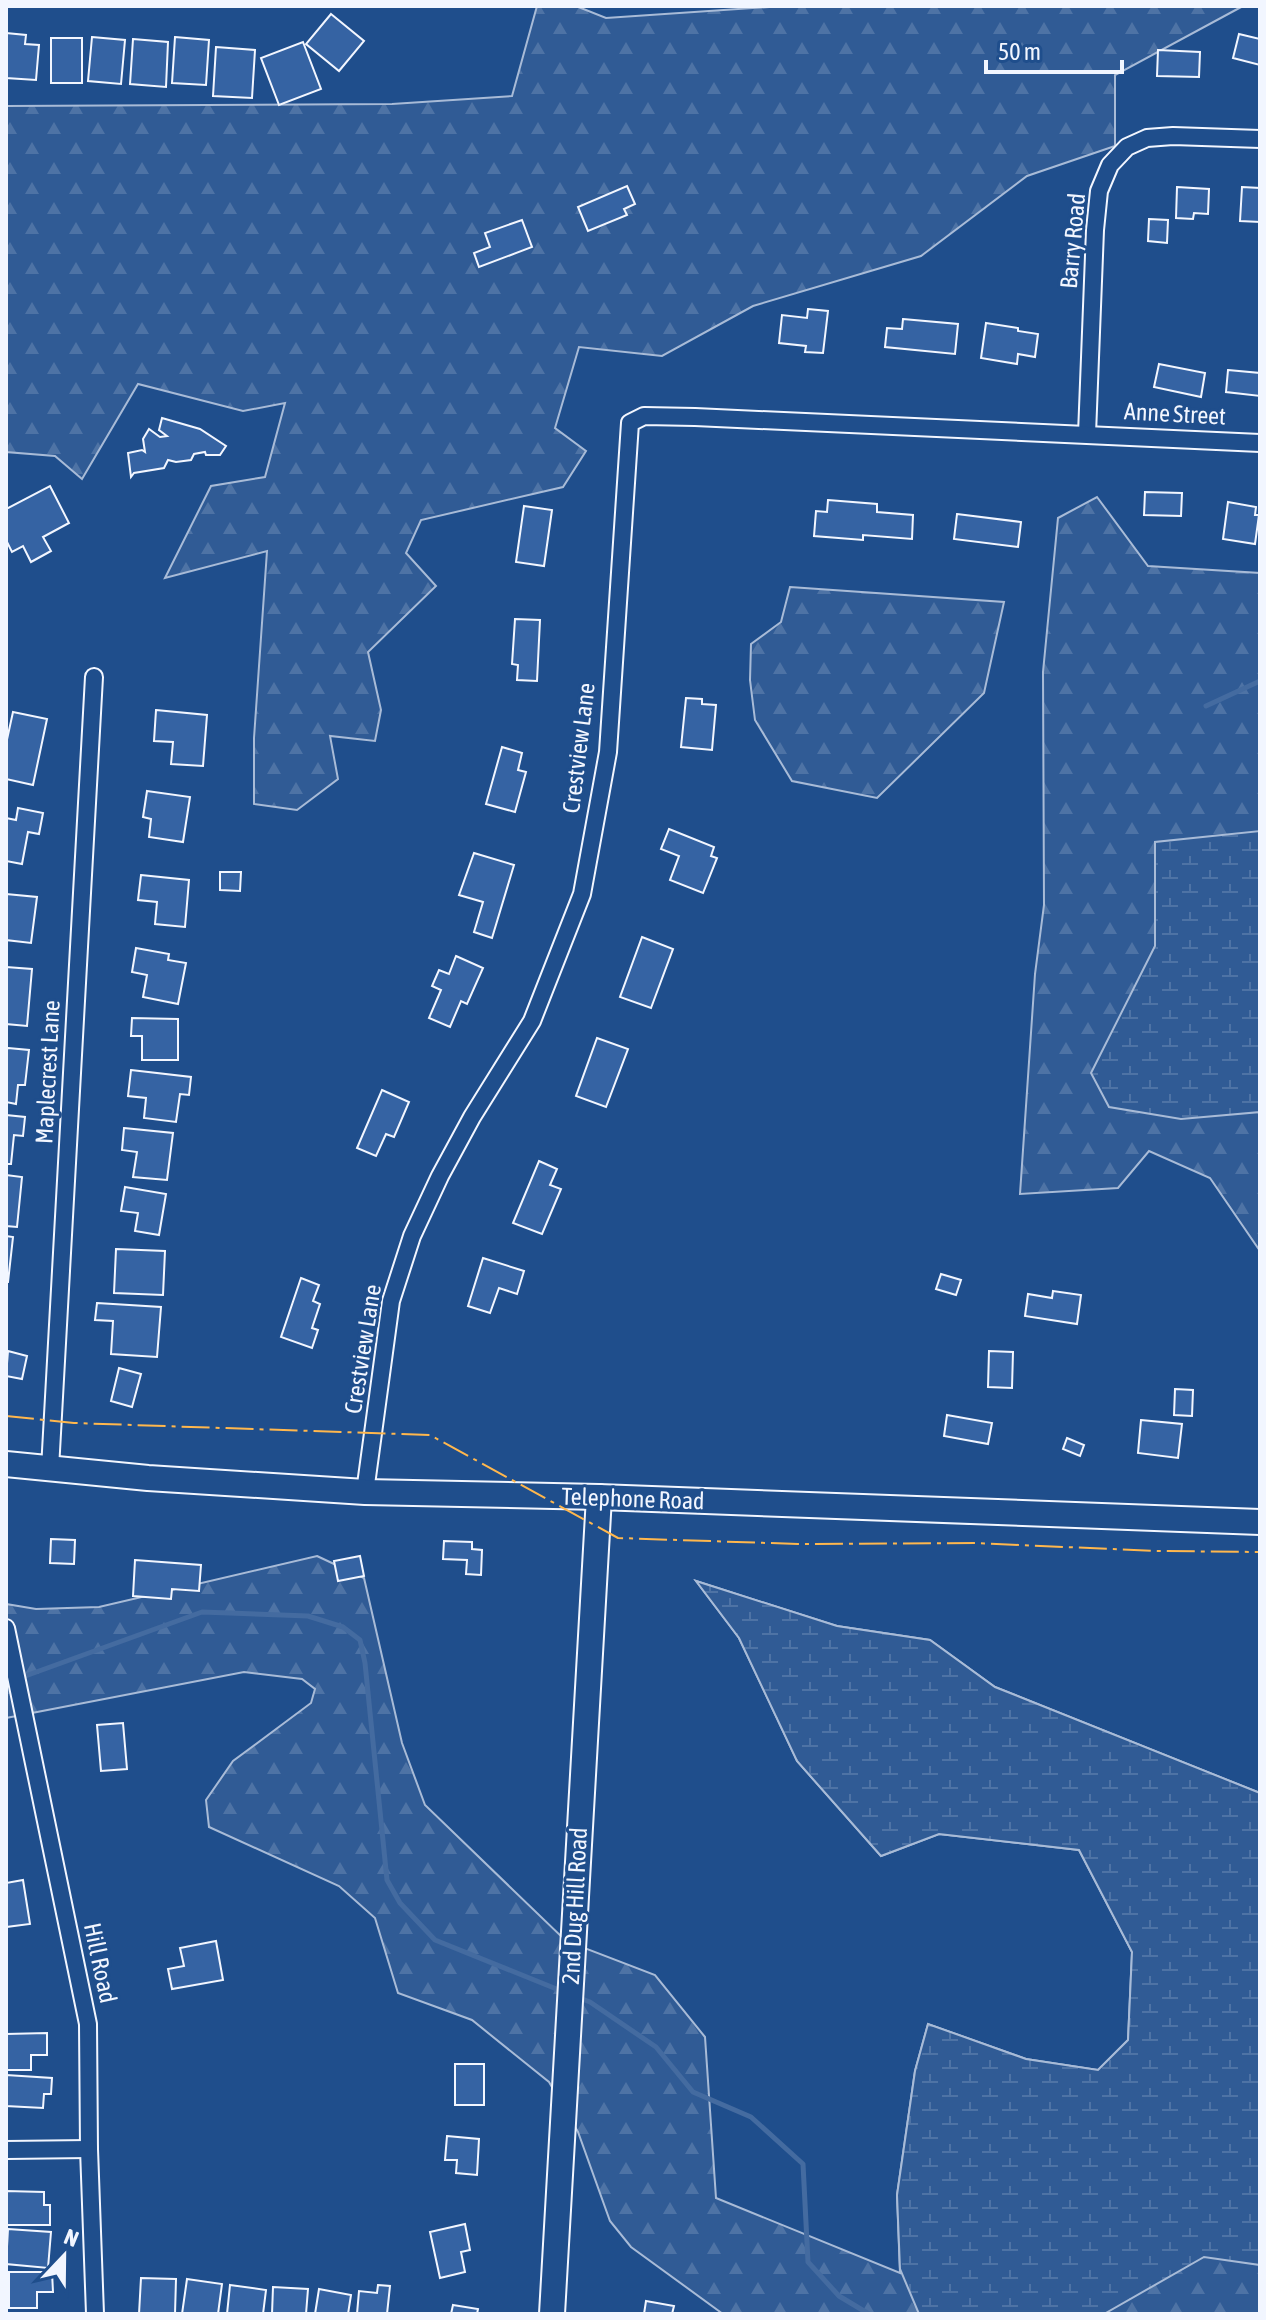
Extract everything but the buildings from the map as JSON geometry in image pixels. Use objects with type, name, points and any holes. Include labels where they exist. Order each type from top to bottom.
[{"type":"street","name":"Barry Road","points":[[1087,434],[1095,230],[1099,191],[1110,165],[1127,147],[1147,138],[1260,139]]},
{"type":"street","name":"Crestview Lane","points":[[365,1492],[391,1301],[412,1236],[472,1117],[532,1021],[582,894],[608,752],[630,423],[644,416],[1087,434]]},
{"type":"street","name":"Anne Street","points":[[1087,434],[1260,443]]},
{"type":"street","name":"Maplecrest Lane","points":[[50,1469],[94,677]]},
{"type":"street","name":"Telephone Road","points":[[6,1464],[148,1478],[365,1492],[599,1497],[1260,1522]]},
{"type":"street","name":"2nd Dug Hill Road","points":[[552,2314],[599,1497]]},
{"type":"street","name":"Hill Road","points":[[6,1628],[88,2024],[95,2314]]},
{"type":"street","points":[[6,2150],[89,2149]]},
{"type":"green space","points":[[537,6],[576,6],[606,18],[784,6],[1243,6],[1115,75],[1115,146],[1027,176],[921,256],[753,306],[662,356],[579,347],[555,428],[586,451],[563,487],[421,520],[406,553],[436,586],[368,652],[381,710],[375,741],[330,736],[338,779],[297,810],[254,804],[254,738],[267,551],[165,578],[211,486],[265,477],[285,403],[243,411],[138,384],[82,479],[55,456],[6,452],[6,106],[392,104],[512,96]]},
{"type":"green space","points":[[1097,497],[1148,566],[1260,573],[1260,1251],[1210,1178],[1149,1151],[1118,1188],[1020,1194],[1035,974],[1044,905],[1043,672],[1058,518]]},
{"type":"green space","points":[[790,587],[1004,602],[984,693],[877,798],[792,781],[755,720],[750,680],[751,644],[781,622]]},
{"type":"green space","points":[[1260,831],[1260,1112],[1181,1119],[1109,1107],[1091,1073],[1155,946],[1155,842]]},
{"type":"green space","points":[[317,1556],[364,1578],[402,1743],[425,1805],[566,1941],[655,1975],[705,2037],[716,2198],[900,2273],[897,2195],[915,2071],[928,2024],[1026,2059],[1098,2070],[1128,2040],[1132,1952],[1079,1850],[939,1834],[881,1856],[797,1761],[739,1638],[696,1581],[837,1626],[930,1640],[995,1687],[1260,1793],[1260,2314],[723,2314],[631,2247],[610,2221],[578,2132],[549,2082],[472,2020],[398,1993],[375,1918],[339,1886],[209,1827],[206,1800],[233,1761],[311,1703],[315,1689],[302,1679],[244,1672],[6,1718],[6,1604],[36,1609],[99,1607]]},
{"type":"green space","points":[[696,1581],[837,1626],[930,1640],[995,1687],[1260,1793],[1260,2265],[1204,2257],[1104,2314],[919,2314],[900,2269],[897,2195],[915,2071],[928,2024],[1026,2059],[1098,2070],[1128,2040],[1132,1952],[1079,1850],[939,1834],[881,1856],[797,1761],[739,1638]]},
{"type":"waterway","points":[[1206,706],[1260,681]]},
{"type":"waterway","points":[[6,1683],[202,1612],[308,1616],[343,1627],[360,1640],[365,1663],[387,1880],[400,1903],[435,1940],[564,1992]]},
{"type":"waterway","points":[[577,1997],[590,2002],[656,2047],[693,2092],[751,2117],[803,2164],[808,2262],[839,2296],[869,2314]]},
{"type":"power","points":[[6,1416],[74,1423],[430,1435],[618,1538],[798,1544],[975,1543],[1260,1552]]}]
